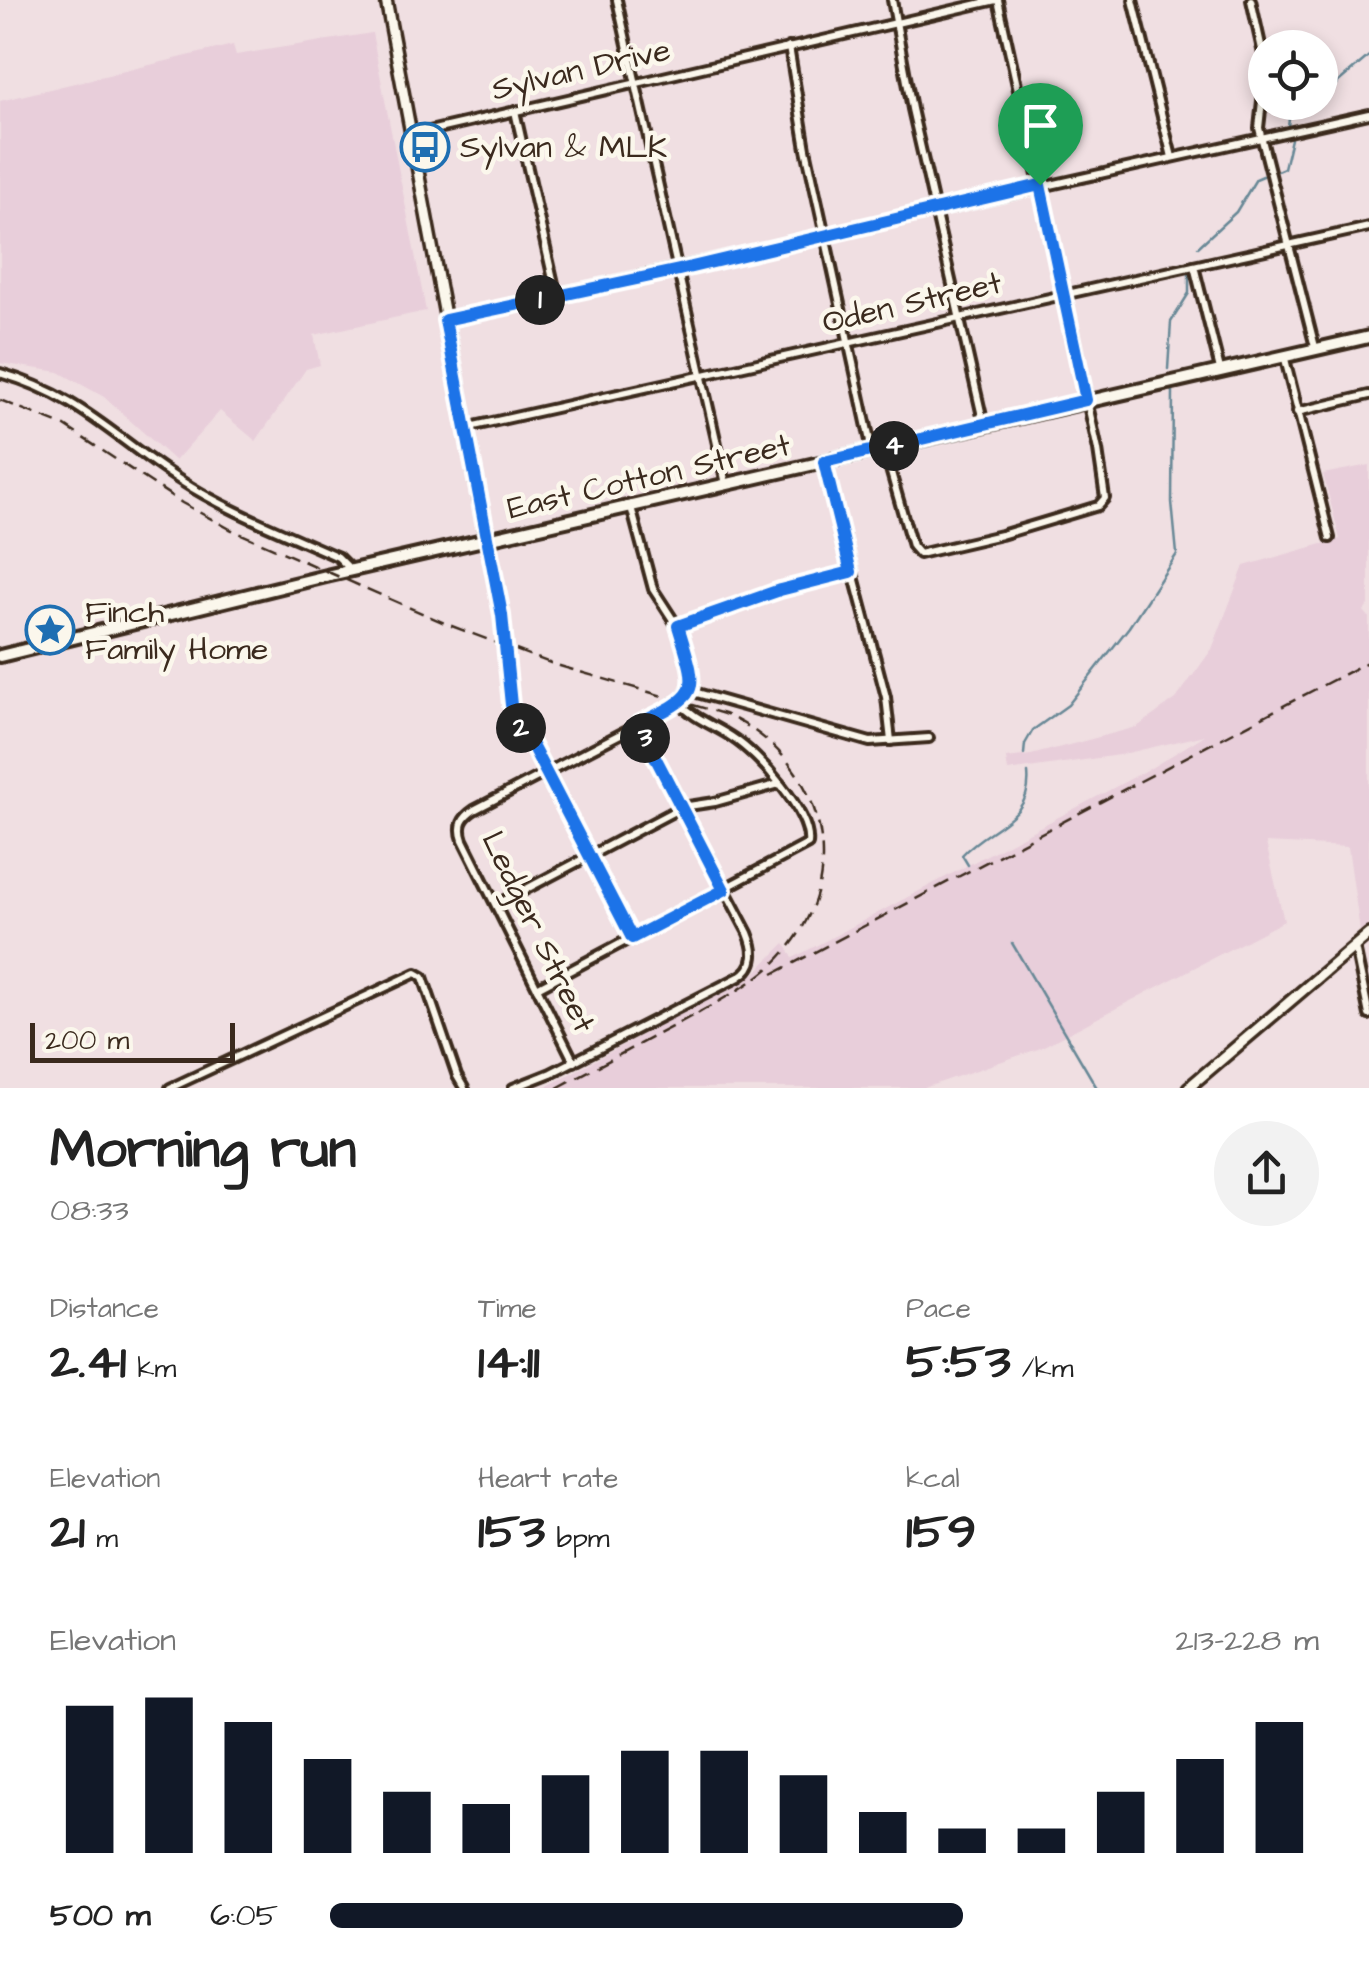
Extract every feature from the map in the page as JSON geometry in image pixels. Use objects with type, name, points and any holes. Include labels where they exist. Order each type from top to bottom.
[{"type":"main road","name":"East Cotton Street","points":[[0,656],[352,570],[1369,337]]},
{"type":"street","points":[[386,0],[502,615],[511,705],[632,938]]},
{"type":"street","points":[[618,0],[726,485]]},
{"type":"street","points":[[892,0],[934,210],[984,425]]},
{"type":"street","points":[[789,47],[824,234],[850,343],[878,450],[917,553],[1001,534],[1104,502],[1100,455],[997,0]]},
{"type":"street","name":"Sylvan Drive","points":[[412,135],[997,0]]},
{"type":"street","points":[[1133,0],[1172,157]]},
{"type":"street","points":[[1252,0],[1258,30]]},
{"type":"street","points":[[515,111],[557,296]]},
{"type":"street","points":[[445,320],[679,270],[1040,185],[1368,117]]},
{"type":"street","points":[[1259,120],[1316,347]]},
{"type":"street","name":"Oden Street","points":[[465,428],[1369,227]]},
{"type":"street","points":[[1194,266],[1220,369]]},
{"type":"street","points":[[1283,354],[1330,538]]},
{"type":"street","points":[[0,372],[75,404],[190,486],[338,557],[352,570]]},
{"type":"street","points":[[1297,412],[1369,395]]},
{"type":"street","points":[[824,462],[887,701],[891,742]]},
{"type":"street","points":[[544,774],[680,703],[690,691],[692,679],[678,626],[653,588],[631,507]]},
{"type":"street","points":[[678,626],[780,590],[851,572]]},
{"type":"street","points":[[690,691],[870,742],[929,738]]},
{"type":"street","points":[[537,988],[803,848],[809,838],[802,820],[762,762],[737,740],[680,703]]},
{"type":"street","points":[[513,1088],[574,1062],[739,977],[753,961],[750,938],[638,724]]},
{"type":"street","name":"Ledger Street","points":[[544,774],[471,812],[461,823],[463,840],[574,1062]]},
{"type":"street","points":[[496,904],[682,807],[779,784]]},
{"type":"street","points":[[1188,1088],[1369,934]]},
{"type":"street","points":[[1354,947],[1369,1015]]},
{"type":"street","points":[[170,1088],[413,974],[423,977],[456,1076],[464,1088]]},
{"type":"shaded area","points":[[372,33],[426,311],[314,335],[320,365],[306,369],[256,441],[220,411],[175,461],[104,397],[59,372],[0,363],[0,101],[233,45],[236,55]]},
{"type":"shaded area","points":[[1369,465],[1369,605],[1364,611],[1369,617],[1369,925],[1360,931],[1348,847],[1266,843],[1284,921],[1038,1049],[924,1088],[544,1088],[755,973],[785,943],[793,958],[1151,768],[1205,735],[1119,755],[1008,771],[1006,758],[1137,727],[1176,699],[1212,649],[1244,566],[1340,539],[1323,474]]},
{"type":"waterway","points":[[1338,82],[1369,56]]},
{"type":"waterway","points":[[1288,126],[1289,120]]},
{"type":"waterway","points":[[1277,171],[1284,168],[1291,139]]},
{"type":"waterway","points":[[1198,247],[1236,212],[1256,179],[1263,176]]},
{"type":"waterway","points":[[1168,369],[1171,322],[1189,293],[1189,275]]},
{"type":"waterway","points":[[1024,754],[1033,730],[1068,705],[1129,627],[1177,554],[1172,502],[1173,390]]},
{"type":"waterway","points":[[968,865],[962,855],[1007,820],[1024,801],[1028,773]]},
{"type":"waterway","points":[[1012,943],[1097,1088]]},
{"type":"railway","points":[[0,400],[65,426],[182,503],[230,529],[449,625],[553,664],[724,714],[757,733],[784,757],[804,786],[817,818],[822,853],[818,887],[806,921],[775,963],[697,1014]]},
{"type":"railway","points":[[773,974],[1369,661]]},
{"type":"railway","points":[[557,1088],[707,1008]]},
{"type":"place","name":"Sylvan & MLK","points":[[425,147]]},
{"type":"place","name":"Finch Family Home","points":[[50,630]]},
{"type":"route","points":[[1040,185],[1086,400],[824,462],[851,572],[780,590],[678,626],[692,687],[680,703],[638,724],[724,890],[632,938],[511,705],[502,615],[445,320],[679,270],[1040,185]]}]
